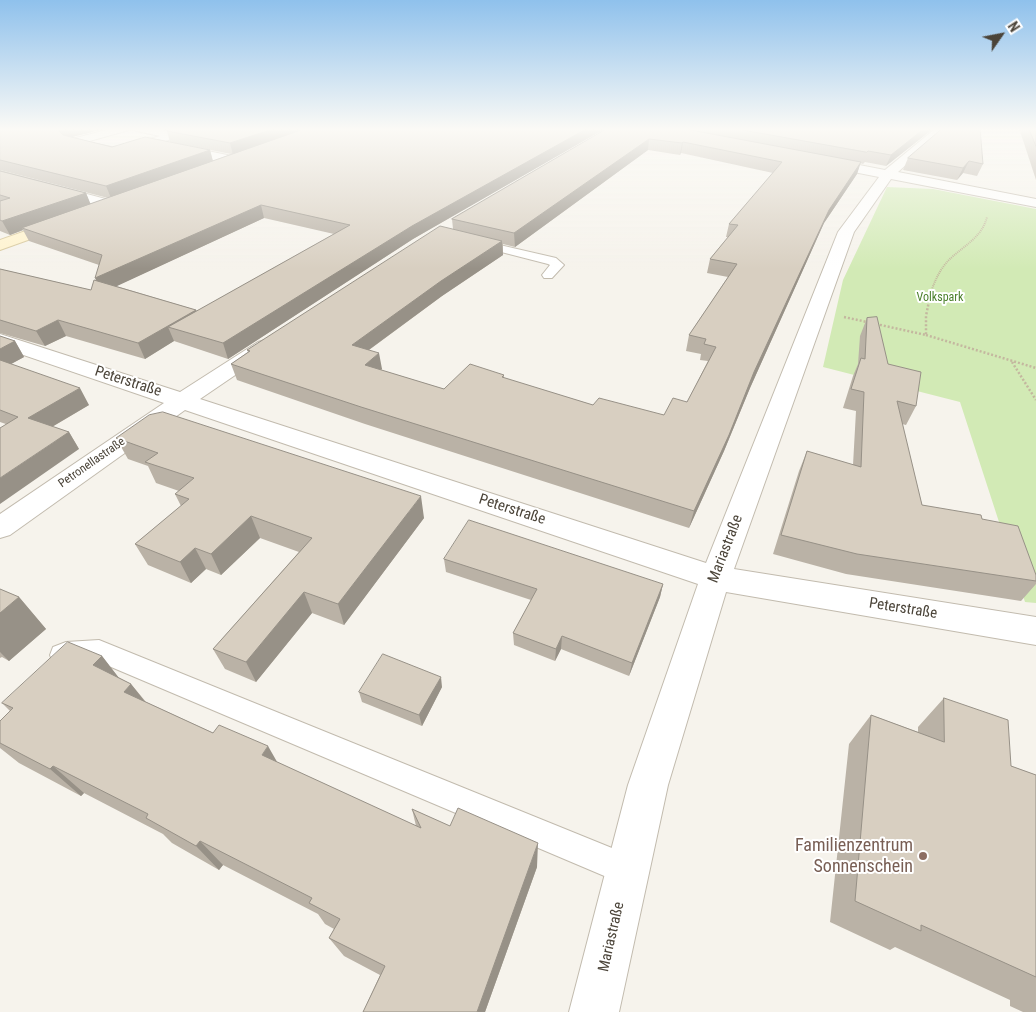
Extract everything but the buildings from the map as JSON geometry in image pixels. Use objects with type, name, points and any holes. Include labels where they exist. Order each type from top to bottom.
[{"type":"street","name":"Mariastraße","points":[[594,1012],[648,785],[715,578],[846,232],[888,175]]},
{"type":"street","points":[[889,175],[1036,203]]},
{"type":"street","points":[[0,176],[117,203]]},
{"type":"street","points":[[93,211],[117,203]]},
{"type":"street","points":[[0,245],[75,218]]},
{"type":"street","name":"Petronellastraße","points":[[0,528],[183,400],[281,335]]},
{"type":"street","name":"Peterstraße","points":[[0,340],[715,578],[1036,631]]},
{"type":"lane","points":[[466,241],[552,261],[558,265],[548,275]]},
{"type":"lane","points":[[39,669],[66,653],[99,650],[155,675],[628,870]]},
{"type":"path","points":[[926,335],[925,317],[931,287],[947,262],[979,235],[986,223],[987,214],[984,193]]},
{"type":"path","points":[[816,313],[926,335],[1036,368]]},
{"type":"path","points":[[1012,361],[1036,400]]},
{"type":"green space","name":"Volkspark","points":[[887,187],[933,189],[1036,209],[1036,603],[1025,602],[960,402],[823,367],[843,280]]},
{"type":"place","name":"Familienzentrum Sonnenschein","points":[[923,856]]}]
